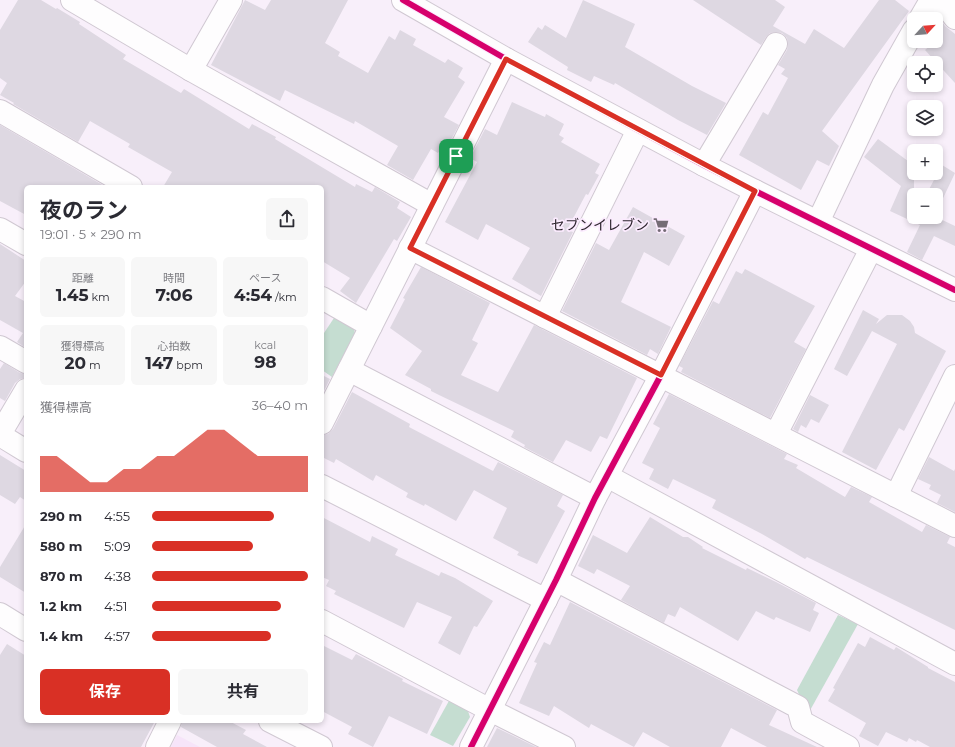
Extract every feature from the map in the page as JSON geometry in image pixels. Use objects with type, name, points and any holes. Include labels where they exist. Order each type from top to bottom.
[{"type":"street","points":[[191,70],[231,0]]},
{"type":"street","points":[[403,0],[506,59],[704,165],[955,290]]},
{"type":"street","points":[[924,12],[931,0]]},
{"type":"street","points":[[941,0],[955,18]]},
{"type":"street","points":[[80,2],[191,70],[432,205]]},
{"type":"street","points":[[818,222],[883,85],[907,42]]},
{"type":"street","points":[[704,165],[776,44]]},
{"type":"street","points":[[324,419],[506,59]]},
{"type":"street","points":[[0,111],[128,185]]},
{"type":"street","points":[[545,317],[638,130]]},
{"type":"street","points":[[471,747],[556,580],[595,498],[661,375],[755,191]]},
{"type":"street","points":[[0,229],[24,243]]},
{"type":"street","points":[[410,248],[955,526]]},
{"type":"street","points":[[776,434],[871,249]]},
{"type":"street","points":[[324,299],[371,326]]},
{"type":"street","points":[[0,347],[24,361]]},
{"type":"street","points":[[349,370],[595,498]]},
{"type":"street","points":[[896,496],[955,376]]},
{"type":"street","points":[[24,393],[0,435],[24,450]]},
{"type":"street","points":[[607,476],[955,664]]},
{"type":"street","points":[[324,487],[546,600]]},
{"type":"street","points":[[556,580],[798,707],[802,722],[848,747]]},
{"type":"street","points":[[0,614],[24,629]]},
{"type":"street","points":[[324,622],[490,710],[564,747]]},
{"type":"street","points":[[157,747],[169,723]]},
{"type":"street","points":[[274,723],[321,747]]},
{"type":"shaded area","points":[[177,735],[200,747],[171,747]]},
{"type":"green space","points":[[336,315],[353,325],[355,333],[332,377],[324,371],[324,333]]},
{"type":"green space","points":[[838,615],[858,624],[808,714],[797,690]]},
{"type":"green space","points":[[450,699],[467,708],[470,717],[453,746],[430,735]]},
{"type":"building","points":[[18,0],[41,0],[80,22],[79,24],[126,55],[123,59],[181,93],[184,89],[249,129],[252,124],[276,137],[275,139],[355,187],[356,184],[372,192],[375,187],[400,202],[397,208],[411,217],[397,241],[394,239],[356,303],[340,291],[350,278],[324,262],[324,185],[164,185],[172,172],[128,147],[130,144],[90,121],[78,142],[0,95],[7,83],[0,78],[0,30]]},
{"type":"building","points":[[245,0],[265,10],[271,0],[348,0],[325,43],[340,52],[338,56],[368,73],[389,36],[395,40],[400,30],[416,39],[413,45],[445,63],[448,59],[463,68],[458,77],[465,82],[444,117],[459,125],[447,147],[443,145],[438,153],[431,149],[413,180],[387,165],[398,146],[355,121],[354,124],[285,90],[280,101],[211,65]]},
{"type":"building","points":[[583,0],[635,24],[625,47],[692,86],[726,103],[707,135],[678,120],[615,83],[614,85],[594,76],[591,82],[567,70],[568,67],[528,42],[538,27],[542,30],[545,25],[566,38]]},
{"type":"building","points":[[693,0],[775,0],[785,7],[773,26],[805,44],[814,29],[844,48],[879,0],[895,0],[909,11],[822,131],[839,146],[829,166],[817,160],[801,190],[739,155],[763,112],[768,115],[788,78],[781,74],[785,69],[778,65],[787,50],[787,38],[782,33],[770,33],[761,45]]},
{"type":"building","points":[[943,23],[955,34],[955,83],[943,70],[943,56],[930,56],[925,50],[927,48],[943,48]]},
{"type":"building","points":[[512,102],[545,117],[546,114],[564,124],[559,135],[564,138],[561,142],[600,164],[595,173],[599,175],[588,195],[586,194],[567,230],[573,232],[541,296],[512,279],[530,248],[486,224],[478,240],[445,222],[477,162],[470,158],[485,129],[497,135]]},
{"type":"building","points":[[0,125],[103,185],[24,185],[24,214],[0,201]]},
{"type":"building","points":[[878,139],[907,160],[907,180],[914,180],[914,188],[907,188],[907,219],[890,211],[901,186],[864,157]]},
{"type":"building","points":[[943,166],[955,173],[943,198],[943,188],[930,188],[934,180],[943,180]]},
{"type":"building","points":[[633,207],[685,236],[669,266],[644,252],[621,302],[671,327],[658,354],[650,349],[647,355],[562,311],[596,243],[609,250]]},
{"type":"building","points":[[943,220],[955,226],[955,246],[934,236],[922,260],[907,252],[920,225],[918,224],[943,224]]},
{"type":"building","points":[[0,244],[24,260],[24,284],[15,296],[24,301],[24,347],[17,342],[23,333],[0,320]]},
{"type":"building","points":[[421,267],[490,303],[472,340],[478,343],[461,375],[498,392],[534,325],[637,378],[607,439],[600,436],[591,452],[566,440],[553,462],[524,447],[525,445],[511,437],[514,431],[431,391],[431,389],[405,375],[422,351],[390,328],[405,299],[403,298]]},
{"type":"building","points":[[745,269],[815,306],[794,342],[806,349],[770,418],[681,372],[683,368],[679,366],[713,301],[719,304],[736,271],[742,274]]},
{"type":"building","points":[[863,310],[879,319],[876,324],[887,315],[902,315],[910,321],[914,327],[915,333],[946,351],[904,431],[899,428],[876,470],[842,452],[897,344],[872,331],[847,376],[834,369]]},
{"type":"building","points":[[4,363],[20,373],[24,374],[24,378],[20,379],[15,383],[5,401],[0,398],[0,369]]},
{"type":"building","points":[[324,376],[330,379],[324,391]]},
{"type":"building","points":[[352,392],[410,424],[409,427],[493,471],[498,462],[563,495],[557,506],[565,511],[537,564],[517,555],[519,552],[493,538],[507,508],[474,490],[456,521],[425,504],[424,506],[406,497],[408,493],[376,475],[373,481],[336,459],[334,463],[324,458],[324,435],[328,434],[333,429]]},
{"type":"building","points":[[669,394],[787,454],[784,459],[798,465],[796,468],[845,497],[851,487],[872,497],[869,502],[922,532],[926,525],[950,537],[947,543],[955,547],[955,630],[807,557],[805,559],[762,534],[712,508],[716,500],[673,479],[668,489],[649,479],[654,469],[642,463],[660,428],[653,424]]},
{"type":"building","points":[[810,395],[829,405],[819,423],[811,419],[806,428],[801,425],[798,432],[793,429]]},
{"type":"building","points":[[0,455],[24,470],[24,500],[20,497],[15,504],[0,495]]},
{"type":"building","points":[[929,457],[954,471],[955,469],[955,512],[937,503],[941,495],[929,489],[931,485],[918,479]]},
{"type":"building","points":[[650,517],[683,537],[688,537],[703,547],[702,548],[746,570],[747,568],[816,603],[813,610],[819,613],[810,632],[776,617],[774,620],[756,611],[738,641],[680,607],[675,617],[668,614],[664,623],[621,600],[630,586],[597,569],[594,574],[578,566],[593,535],[627,553]]},
{"type":"building","points":[[324,518],[370,542],[372,536],[398,549],[395,555],[439,576],[441,572],[455,578],[493,601],[477,627],[474,626],[460,655],[438,643],[452,617],[417,602],[404,628],[334,594],[336,591],[326,586],[329,580],[324,578]]},
{"type":"building","points":[[24,527],[24,592],[0,577],[0,567]]},
{"type":"building","points":[[570,602],[777,710],[769,725],[817,747],[767,747],[731,728],[721,747],[670,747],[643,732],[634,747],[591,724],[589,728],[554,706],[549,716],[519,703],[537,663],[534,662],[544,642],[550,645]]},
{"type":"building","points":[[870,637],[894,650],[896,647],[928,668],[955,682],[955,747],[930,747],[917,740],[916,742],[909,738],[907,742],[886,732],[878,746],[859,736],[866,723],[828,701],[835,689],[833,688],[858,643],[865,647]]},
{"type":"building","points":[[7,644],[24,655],[24,723],[154,723],[141,747],[0,747],[0,655]]},
{"type":"building","points":[[324,646],[352,660],[356,654],[403,679],[402,681],[443,701],[427,734],[389,716],[373,747],[348,734],[352,727],[324,712]]},
{"type":"building","points":[[182,723],[233,723],[246,730],[243,734],[267,747],[217,747],[181,727]]},
{"type":"building","points":[[497,728],[536,747],[487,747]]},
{"type":"cycle path","points":[[403,0],[506,59],[704,165],[955,290]]},
{"type":"cycle path","points":[[471,747],[556,580],[595,498],[661,375],[755,191]]},
{"type":"place","name":"セブンイレブン","points":[[661,225]]},
{"type":"route","points":[[506,59],[755,191],[661,375],[410,248],[456,156],[506,59]]}]
